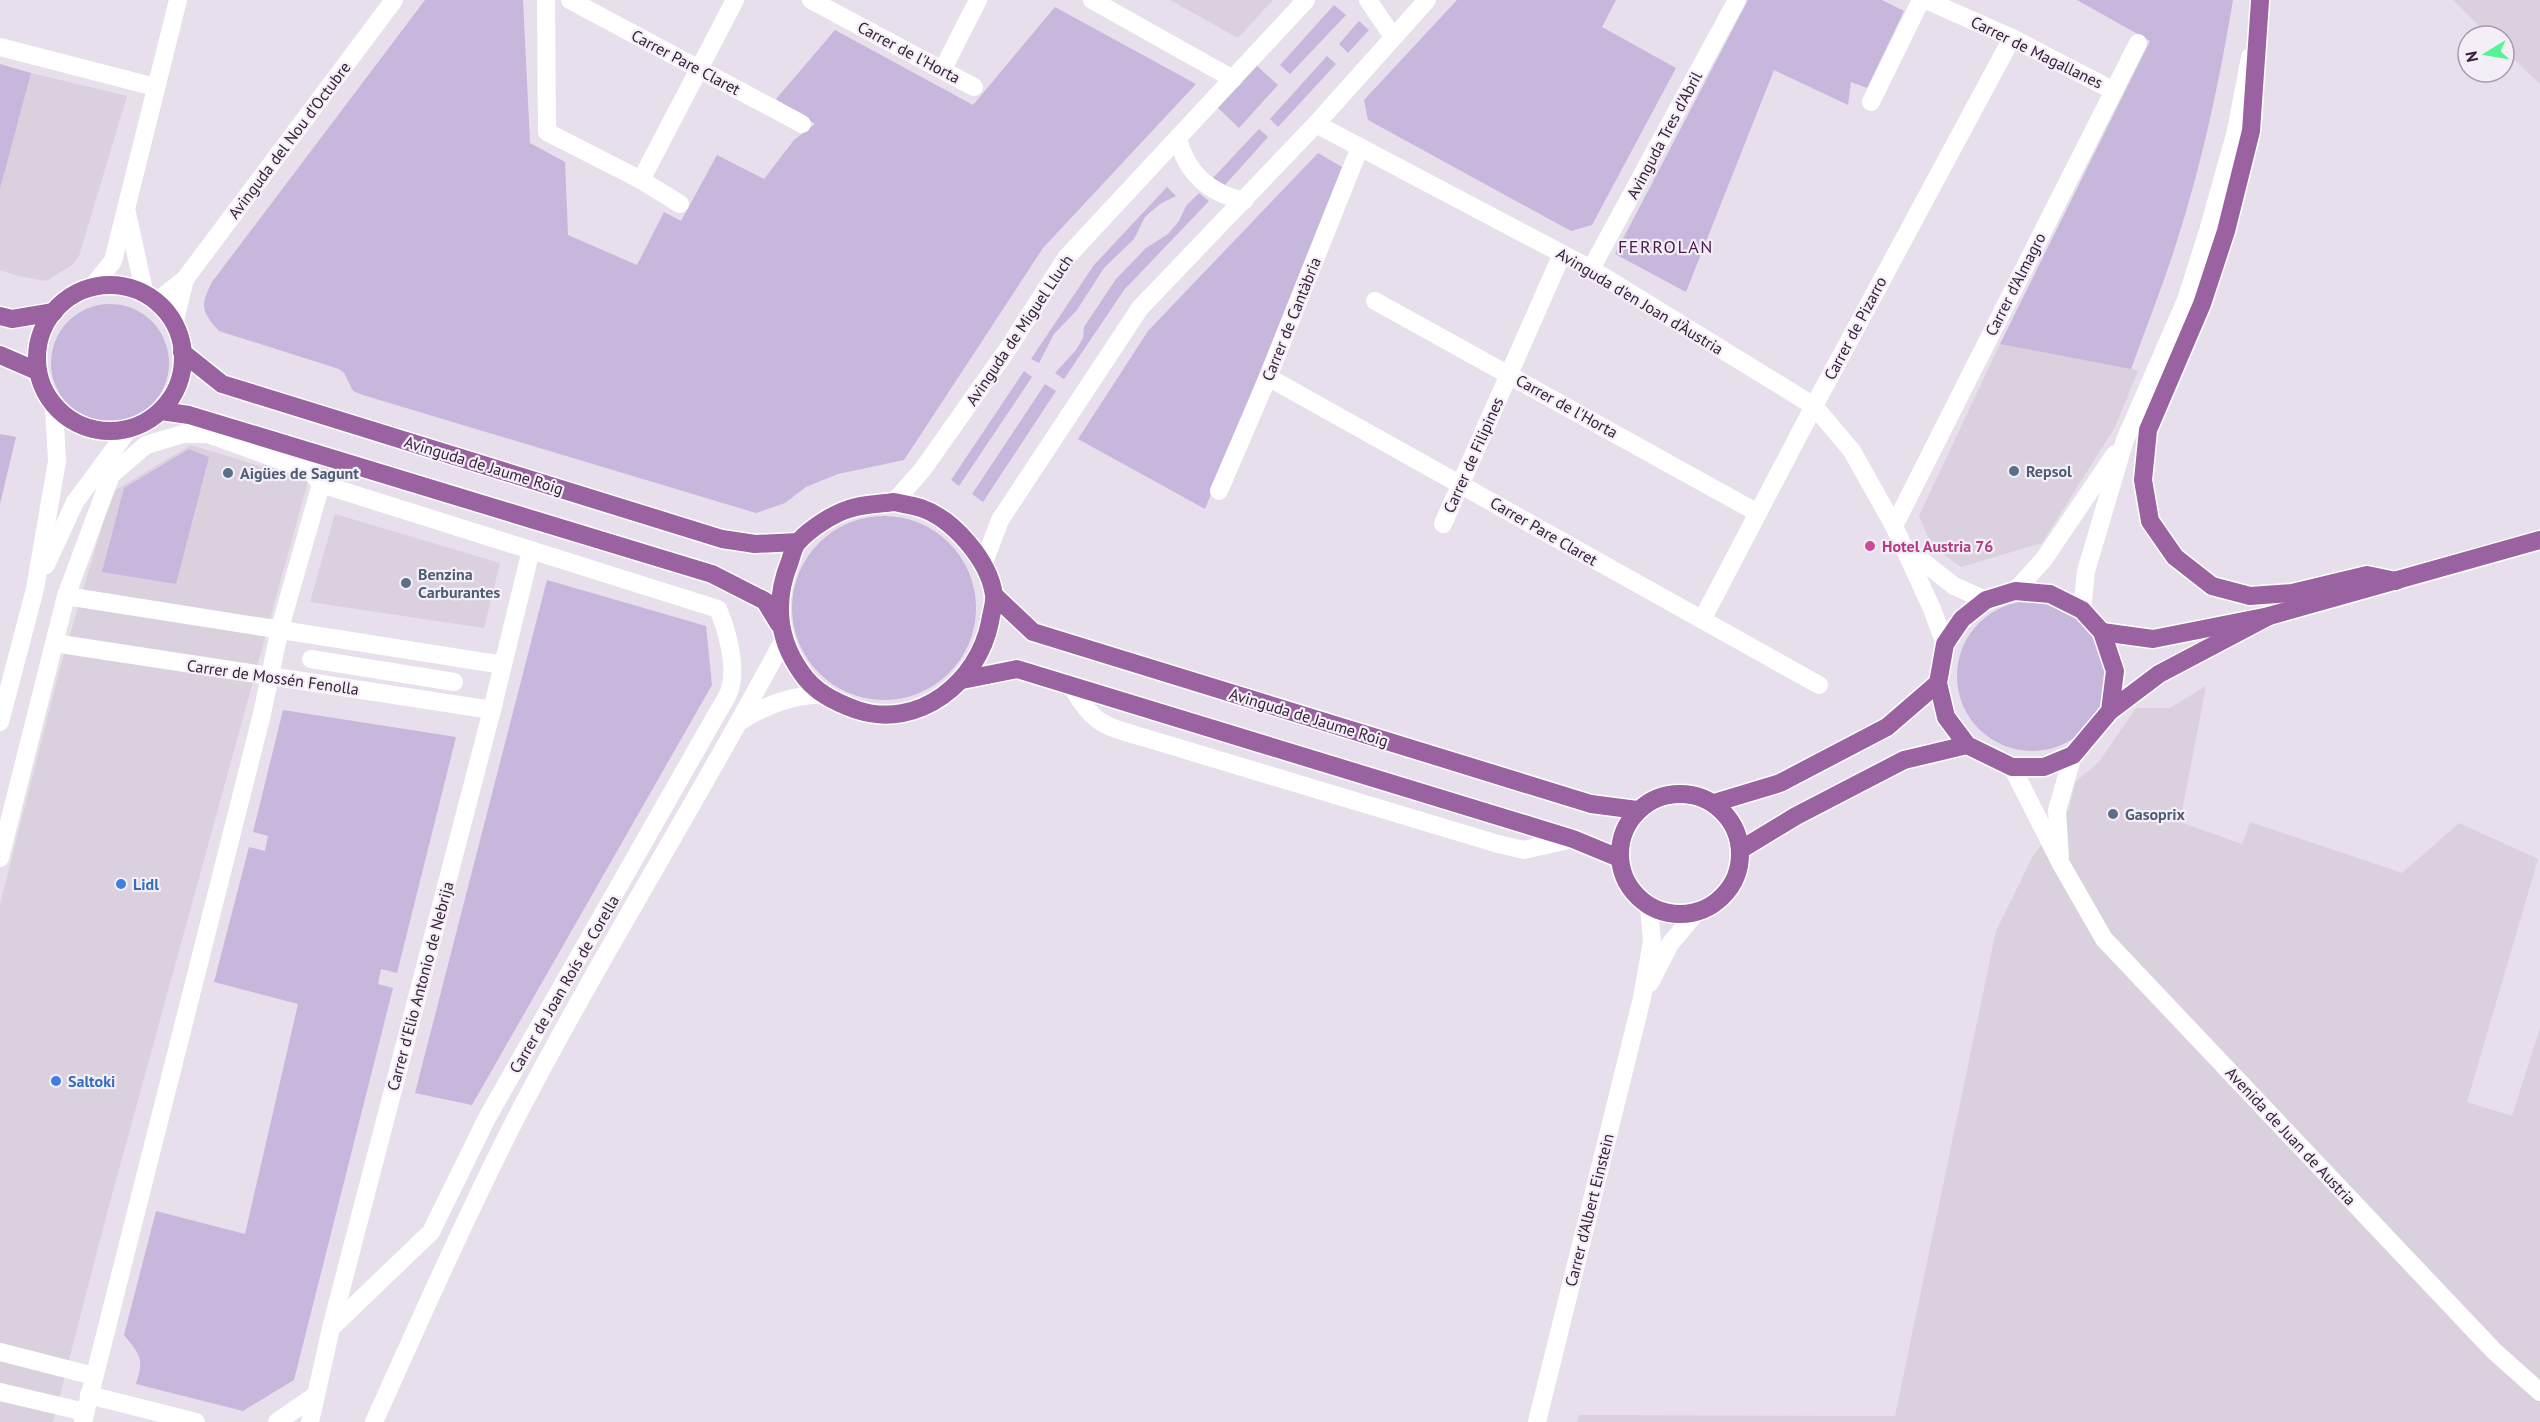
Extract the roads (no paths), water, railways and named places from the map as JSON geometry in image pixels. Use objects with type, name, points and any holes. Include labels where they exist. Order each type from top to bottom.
[{"type":"main road","points":[[2260,0],[2251,131],[2226,231],[2202,304],[2148,430],[2143,480],[2150,521],[2175,557],[2212,586],[2250,596],[2292,593],[2367,575],[2396,581]]},
{"type":"main road","points":[[92,287],[125,287],[150,298],[174,324],[182,352],[179,380],[174,393],[161,411],[149,420],[129,429],[106,432],[88,429],[74,422],[54,406],[37,371],[40,337],[54,312],[74,294],[92,287]]},
{"type":"main road","points":[[0,316],[12,319],[54,312]]},
{"type":"main road","name":"Avinguda de Jaume Roig","points":[[182,352],[222,384],[722,538],[755,544],[798,542]]},
{"type":"main road","points":[[0,355],[37,371]]},
{"type":"main road","points":[[161,411],[189,415],[712,574],[765,601],[783,633],[798,668],[808,683],[823,694],[871,714],[902,715],[938,701],[962,680],[986,642],[995,596],[983,565],[952,526],[921,508],[894,502],[849,508],[798,542],[784,575],[778,607],[783,633]]},
{"type":"main road","points":[[2102,632],[2153,639],[2269,616],[2540,540]]},
{"type":"main road","points":[[2110,711],[2115,671],[2102,632],[2082,610],[2050,594],[2015,591],[1986,600],[1962,619],[1945,644],[1938,683],[1946,717],[1967,745],[2012,767],[2044,767],[2073,755],[2110,711],[2159,674],[2269,616]]},
{"type":"main road","name":"Avinguda de Jaume Roig","points":[[995,596],[1033,632],[1591,804],[1636,810]]},
{"type":"main road","points":[[962,680],[1017,669],[1573,839],[1619,858]]},
{"type":"main road","points":[[1713,803],[1780,783],[1887,727],[1938,683]]},
{"type":"main road","points":[[1740,850],[1796,816],[1904,760],[1967,745]]},
{"type":"main road","points":[[1688,793],[1713,803],[1732,823],[1740,850],[1736,877],[1720,900],[1696,913],[1672,915],[1649,906],[1628,886],[1619,858],[1623,832],[1636,810],[1660,796],[1688,793]]},
{"type":"street","points":[[92,287],[113,261],[178,0]]},
{"type":"street","name":"Avinguda del Nou d'Octubre","points":[[174,324],[185,279],[394,0]]},
{"type":"street","points":[[546,0],[548,132],[641,180],[680,204]]},
{"type":"street","name":"Carrer Pare Claret","points":[[570,0],[802,124]]},
{"type":"street","points":[[641,180],[735,0]]},
{"type":"street","name":"Carrer de l'Horta","points":[[811,0],[974,87]]},
{"type":"street","points":[[943,69],[978,0]]},
{"type":"street","points":[[1092,0],[1233,79]]},
{"type":"street","name":"Avinguda de Miguel Lluch","points":[[894,502],[923,469],[1001,359],[1066,258],[1306,0]]},
{"type":"street","points":[[1368,0],[1393,37]]},
{"type":"street","points":[[983,565],[999,520],[1140,308],[1316,124],[1427,0]]},
{"type":"street","name":"Avinguda Tres d'Abril","points":[[1591,269],[1737,0]]},
{"type":"street","points":[[1871,102],[1921,0]]},
{"type":"street","name":"Carrer de Magallanes","points":[[1926,0],[2012,38],[2114,90]]},
{"type":"street","points":[[2082,610],[2086,571],[2125,440],[2186,300],[2208,231],[2236,131],[2260,0]]},
{"type":"street","name":"Carrer de Pizarro","points":[[1702,620],[1814,405],[2012,38]]},
{"type":"street","name":"Carrer d'Almagro","points":[[1894,526],[2138,43]]},
{"type":"street","points":[[0,47],[155,87]]},
{"type":"street","name":"Avinguda d'en Joan d'Àustria","points":[[1316,124],[1591,269],[1814,405],[1852,451],[1894,526],[1932,609],[1945,644]]},
{"type":"street","points":[[1178,138],[1182,158],[1198,179],[1229,197],[1244,201]]},
{"type":"street","name":"Carrer de Cantàbria","points":[[1219,491],[1268,377],[1360,147]]},
{"type":"street","points":[[125,206],[150,298]]},
{"type":"street","name":"Carrer de Filipines","points":[[1443,524],[1562,254]]},
{"type":"street","name":"Avinguda del Nou d'Octubre","points":[[150,298],[185,279]]},
{"type":"street","name":"Carrer de l'Horta","points":[[1375,301],[1758,513]]},
{"type":"street","name":"Carrer Pare Claret","points":[[1268,377],[1819,685]]},
{"type":"street","points":[[0,722],[35,589],[57,461],[54,406]]},
{"type":"street","points":[[35,589],[70,511],[129,429]]},
{"type":"street","points":[[0,858],[73,576],[111,475],[146,445],[183,434],[208,434],[315,477],[531,550]]},
{"type":"street","points":[[2015,591],[2044,560],[2125,440]]},
{"type":"street","points":[[290,446],[315,477]]},
{"type":"street","points":[[86,1410],[262,714],[315,477]]},
{"type":"street","points":[[70,511],[73,576]]},
{"type":"street","name":"Avinguda d'en Joan d'Àustria","points":[[1902,545],[1954,586],[1986,600]]},
{"type":"street","name":"Carrer de Joan Roís de Corella","points":[[331,1328],[431,1232],[488,1118],[730,688],[731,663],[724,624],[718,609],[531,550]]},
{"type":"street","name":"Carrer d'Elio Antonio de Nebrija","points":[[310,1422],[331,1328],[492,710],[531,550]]},
{"type":"street","points":[[66,596],[503,665]]},
{"type":"street","points":[[374,1422],[458,1236],[516,1118],[610,946],[740,722],[783,633]]},
{"type":"street","name":"Carrer de Mossén Fenolla","points":[[54,643],[492,710]]},
{"type":"street","points":[[311,659],[454,682]]},
{"type":"street","points":[[1071,685],[1081,703],[1096,720],[1149,739],[1498,844],[1524,850],[1573,839]]},
{"type":"street","points":[[740,722],[764,706],[799,695],[823,694]]},
{"type":"street","name":"Avenida de Juan de Austria","points":[[2061,864],[2057,810],[2073,755]]},
{"type":"street","name":"Avenida de Juan de Austria","points":[[2012,767],[2061,864],[2104,939],[2494,1351],[2540,1392]]},
{"type":"street","name":"Carrer d'Albert Einstein","points":[[1537,1422],[1642,998],[1652,941],[1649,906]]},
{"type":"street","name":"Carrer d'Albert Einstein","points":[[1642,998],[1670,944],[1696,913]]},
{"type":"street","points":[[0,1352],[94,1376]]},
{"type":"street","points":[[0,1392],[86,1410],[196,1422]]},
{"type":"street","points":[[277,1422],[316,1395]]},
{"type":"place","name":"Repsol","points":[[2014,471]]},
{"type":"place","name":"Aigües de Sagunt","points":[[228,473]]},
{"type":"place","name":"Hotel Austria 76","points":[[1870,546]]},
{"type":"place","name":"Benzina Carburantes","points":[[406,583]]},
{"type":"place","name":"Gasoprix","points":[[2113,814]]},
{"type":"place","name":"Lidl","points":[[121,884]]},
{"type":"place","name":"Saltoki","points":[[56,1081]]},
{"type":"district","name":"FERROLAN","points":[[1666,246]]}]
